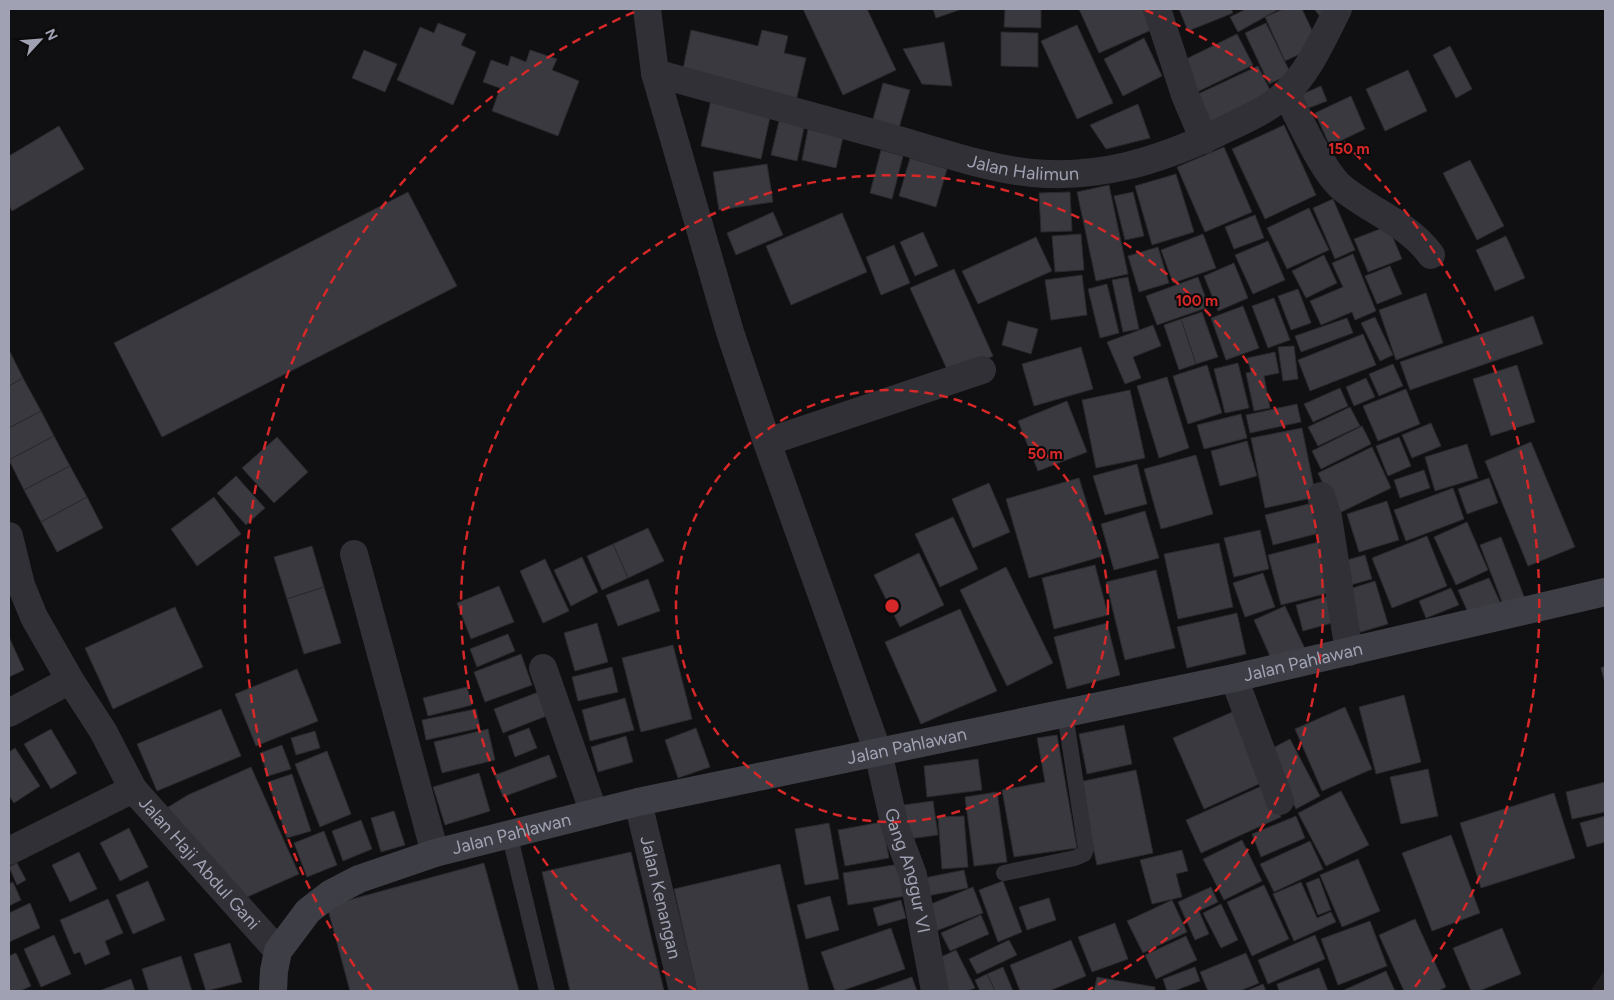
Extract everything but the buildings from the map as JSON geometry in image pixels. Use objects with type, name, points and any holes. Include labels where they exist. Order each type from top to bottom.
[{"type":"main road","name":"Jalan Pahlawan","points":[[273,991],[274,970],[278,951],[308,910],[330,894],[359,880],[435,853],[638,802],[1234,678],[1605,592]]},
{"type":"street","name":"Gang Anggur VI","points":[[648,9],[655,73],[730,332],[767,442],[878,752],[895,827],[912,875],[935,991]]},
{"type":"street","points":[[1157,9],[1185,95],[1204,140]]},
{"type":"street","name":"Jalan Halimun","points":[[655,73],[970,160],[1032,173],[1093,172],[1131,166],[1175,153],[1246,120],[1286,93],[1309,66],[1338,9]]},
{"type":"street","points":[[1286,93],[1319,155],[1338,184],[1369,208],[1409,232],[1423,244],[1431,255]]},
{"type":"street","points":[[767,442],[982,370]]},
{"type":"street","points":[[1321,496],[1328,517],[1349,652]]},
{"type":"street","points":[[9,536],[21,585],[34,617],[70,680],[103,731],[133,789]]},
{"type":"street","points":[[354,554],[435,853]]},
{"type":"street","points":[[543,668],[594,812]]},
{"type":"street","points":[[1234,678],[1280,801]]},
{"type":"street","points":[[9,713],[70,680]]},
{"type":"street","name":"Jalan Haji Abdul Gani","points":[[9,851],[133,789],[278,951]]},
{"type":"street","name":"Jalan Kenangan","points":[[638,802],[683,991]]},
{"type":"lane","points":[[1004,873],[1075,858],[1084,854],[1086,849],[1065,714]]},
{"type":"lane","points":[[509,833],[547,991]]},
{"type":"shaded area","points":[[1605,970],[1605,991],[1590,991]]}]
